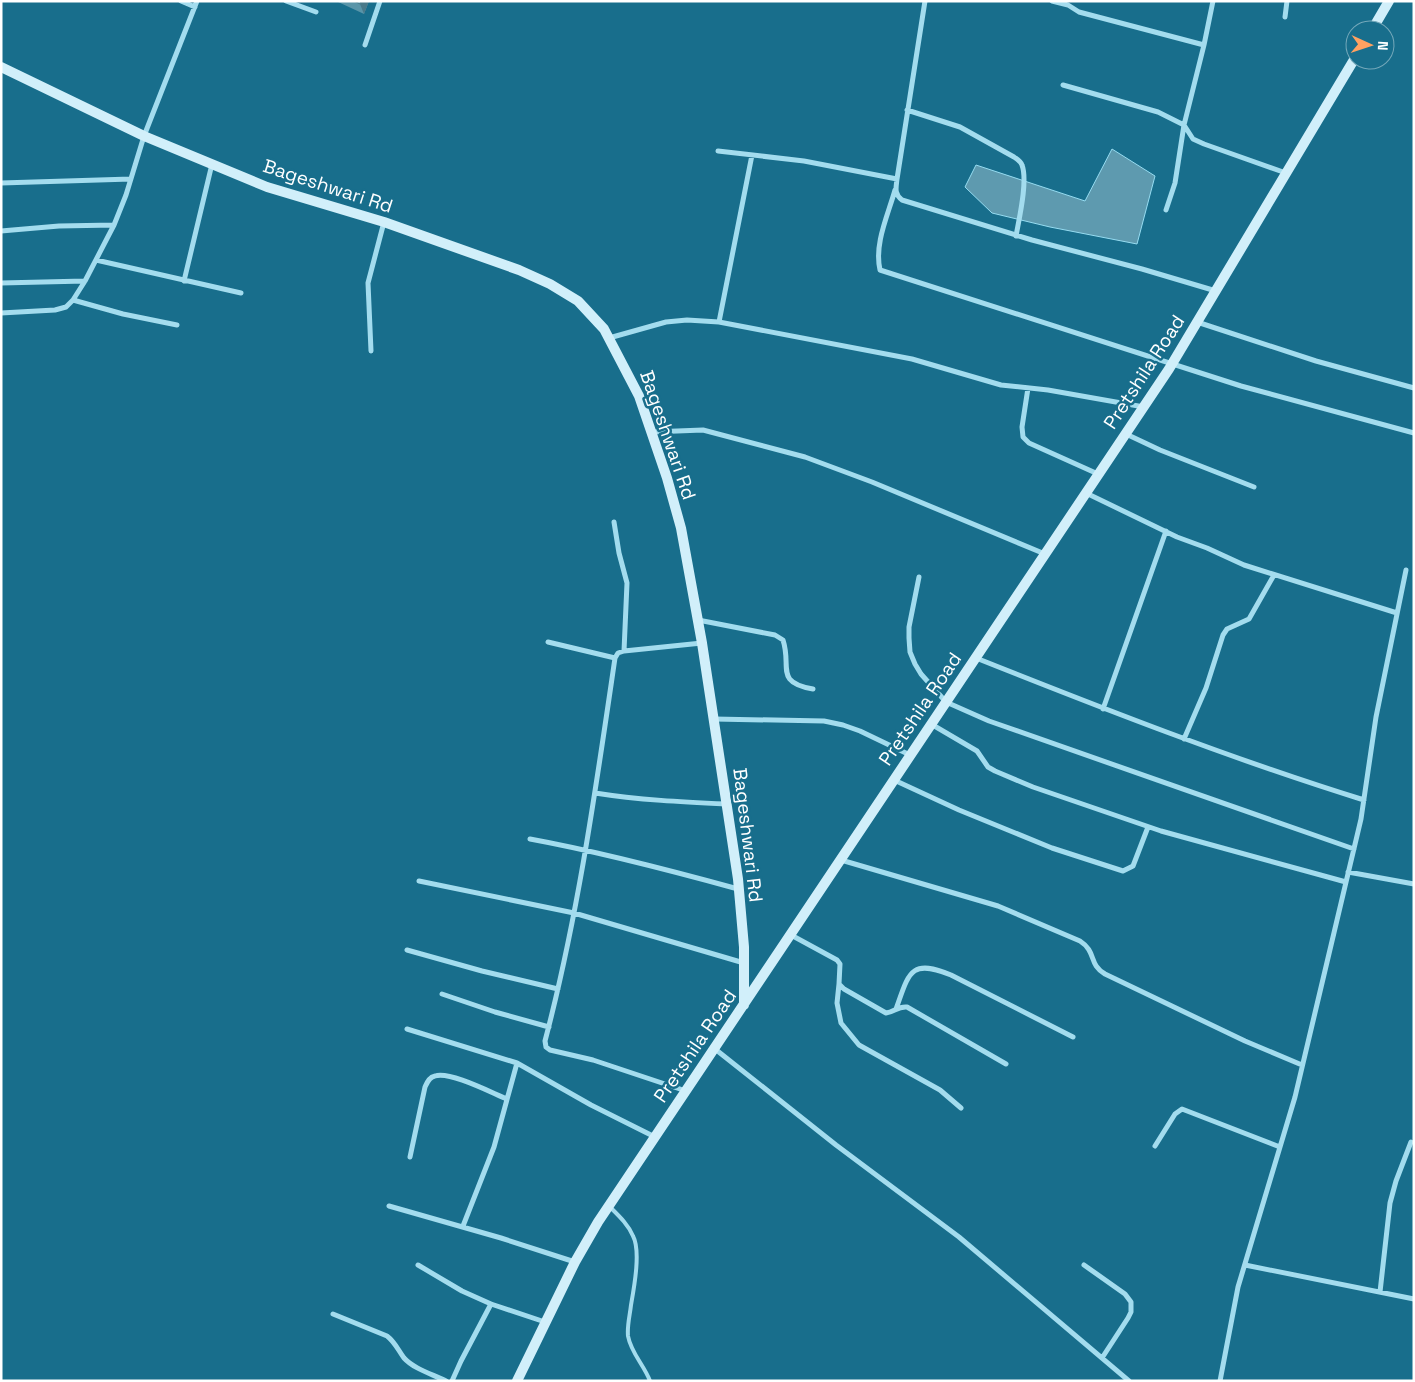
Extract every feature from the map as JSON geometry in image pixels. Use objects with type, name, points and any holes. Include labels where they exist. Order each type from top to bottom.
[{"type":"street","points":[[1,313],[55,310],[66,307],[73,300],[85,281],[114,225],[131,180],[144,136],[196,4],[181,1]]},
{"type":"street","points":[[286,1],[316,12]]},
{"type":"street","points":[[365,45],[380,1]]},
{"type":"street","points":[[925,1],[895,190],[881,238],[878,258],[880,270],[1241,386],[1414,433]]},
{"type":"street","points":[[1052,1],[1073,4],[1079,12],[1204,45]]},
{"type":"street","points":[[1166,210],[1175,183],[1184,125],[1213,1]]},
{"type":"street","points":[[1285,17],[1287,1]]},
{"type":"street","points":[[1378,20],[1389,1]]},
{"type":"street","name":"Bageshwari Rd","points":[[1,67],[144,136],[267,187],[384,222],[518,270],[550,284],[578,302],[604,329],[639,396],[668,478],[681,528],[702,642],[728,804],[739,889],[744,963],[744,1005]]},
{"type":"street","name":"Pretshila Road","points":[[517,1381],[575,1262],[609,1206],[1172,364],[1348,70]]},
{"type":"street","points":[[1063,85],[1158,112],[1184,125],[1193,139],[1286,172]]},
{"type":"street","points":[[907,110],[967,130],[1014,157],[1022,164],[1024,173],[1022,198],[1016,236]]},
{"type":"street","points":[[718,151],[804,161],[897,179]]},
{"type":"street","points":[[719,322],[752,156]]},
{"type":"street","points":[[184,281],[212,164]]},
{"type":"street","points":[[1,183],[131,180]]},
{"type":"street","points":[[895,190],[897,196],[902,200],[1016,236],[1216,291]]},
{"type":"street","points":[[371,351],[368,283],[384,222]]},
{"type":"street","points":[[1,231],[60,226],[114,225]]},
{"type":"street","points":[[96,260],[241,293]]},
{"type":"street","points":[[1,282],[85,281]]},
{"type":"street","points":[[73,300],[123,314],[177,325]]},
{"type":"street","points":[[609,338],[666,322],[687,320],[719,322],[912,359],[1001,385],[1144,407]]},
{"type":"street","points":[[1197,322],[1316,361],[1414,388]]},
{"type":"street","points":[[1028,388],[1022,427],[1023,437],[1029,443],[1099,474]]},
{"type":"street","points":[[651,432],[703,430],[805,457],[872,482],[1045,554]]},
{"type":"street","points":[[1125,434],[1160,450],[1254,486]]},
{"type":"street","points":[[1086,493],[1244,565],[1397,613]]},
{"type":"street","points":[[614,522],[619,553],[627,583],[624,651]]},
{"type":"street","points":[[1103,709],[1166,531]]},
{"type":"street","points":[[1220,1381],[1238,1287],[1280,1147],[1302,1065],[1354,849],[1364,800],[1385,664],[1406,570]]},
{"type":"street","points":[[1184,739],[1206,688],[1223,635],[1227,629],[1249,619],[1274,575]]},
{"type":"street","points":[[919,577],[909,627],[910,652],[921,674],[946,702],[1007,727],[1354,849]]},
{"type":"street","points":[[698,620],[775,635],[783,640],[787,674],[791,682],[813,689]]},
{"type":"street","points":[[548,642],[615,658]]},
{"type":"street","points":[[686,1091],[593,1060],[550,1050],[546,1047],[545,1041],[558,989],[586,849],[615,658],[618,653],[624,651],[702,642]]},
{"type":"street","points":[[976,658],[1184,739],[1311,784],[1364,800]]},
{"type":"street","points":[[714,718],[824,721],[843,725],[911,755]]},
{"type":"street","points":[[931,724],[977,751],[988,767],[995,771],[1070,800],[1148,827],[1263,861],[1346,882]]},
{"type":"street","points":[[894,780],[959,810],[1052,848],[1123,871],[1133,866],[1148,827]]},
{"type":"street","points":[[594,793],[680,802],[728,804]]},
{"type":"street","points":[[530,839],[586,849],[646,863],[739,889]]},
{"type":"street","points":[[841,860],[998,906],[1080,942],[1089,947],[1098,970],[1105,974],[1245,1041],[1302,1065]]},
{"type":"street","points":[[1348,872],[1414,884]]},
{"type":"street","points":[[419,881],[574,913],[744,963]]},
{"type":"street","points":[[791,935],[837,960],[840,964],[840,984],[837,1003],[841,1023],[859,1045],[940,1090],[961,1108]]},
{"type":"street","points":[[407,950],[482,971],[558,989]]},
{"type":"street","points":[[896,1009],[909,977],[914,970],[926,967],[936,969],[951,976],[1073,1037]]},
{"type":"street","points":[[840,984],[844,989],[881,1011],[890,1013],[901,1007],[913,1010],[1006,1064]]},
{"type":"street","points":[[442,994],[495,1012],[549,1027]]},
{"type":"street","points":[[407,1029],[517,1063],[591,1105],[656,1137]]},
{"type":"street","points":[[715,1048],[836,1145],[959,1237],[1129,1381]]},
{"type":"street","points":[[463,1226],[494,1147],[517,1063]]},
{"type":"street","points":[[410,1156],[424,1087],[429,1079],[435,1076],[450,1077],[469,1083],[507,1100]]},
{"type":"street","points":[[1155,1146],[1176,1114],[1182,1109],[1280,1147]]},
{"type":"street","points":[[1380,1292],[1390,1203],[1410,1142]]},
{"type":"street","points":[[389,1206],[463,1226],[575,1262]]},
{"type":"street","points":[[418,1265],[462,1291],[491,1304],[545,1322]]},
{"type":"street","points":[[1084,1265],[1125,1294],[1131,1302],[1128,1318],[1102,1358]]},
{"type":"street","points":[[1245,1265],[1414,1299]]},
{"type":"street","points":[[452,1381],[491,1304]]},
{"type":"street","points":[[333,1314],[387,1336],[394,1341],[405,1358],[414,1366],[446,1381]]},
{"type":"lane","points":[[609,1206],[628,1226],[634,1238],[636,1248],[635,1280],[628,1337],[632,1349],[650,1381]]},
{"type":"water","points":[[1112,149],[1155,176],[1137,244],[1050,227],[992,213],[965,187],[976,165],[1085,201]]}]
